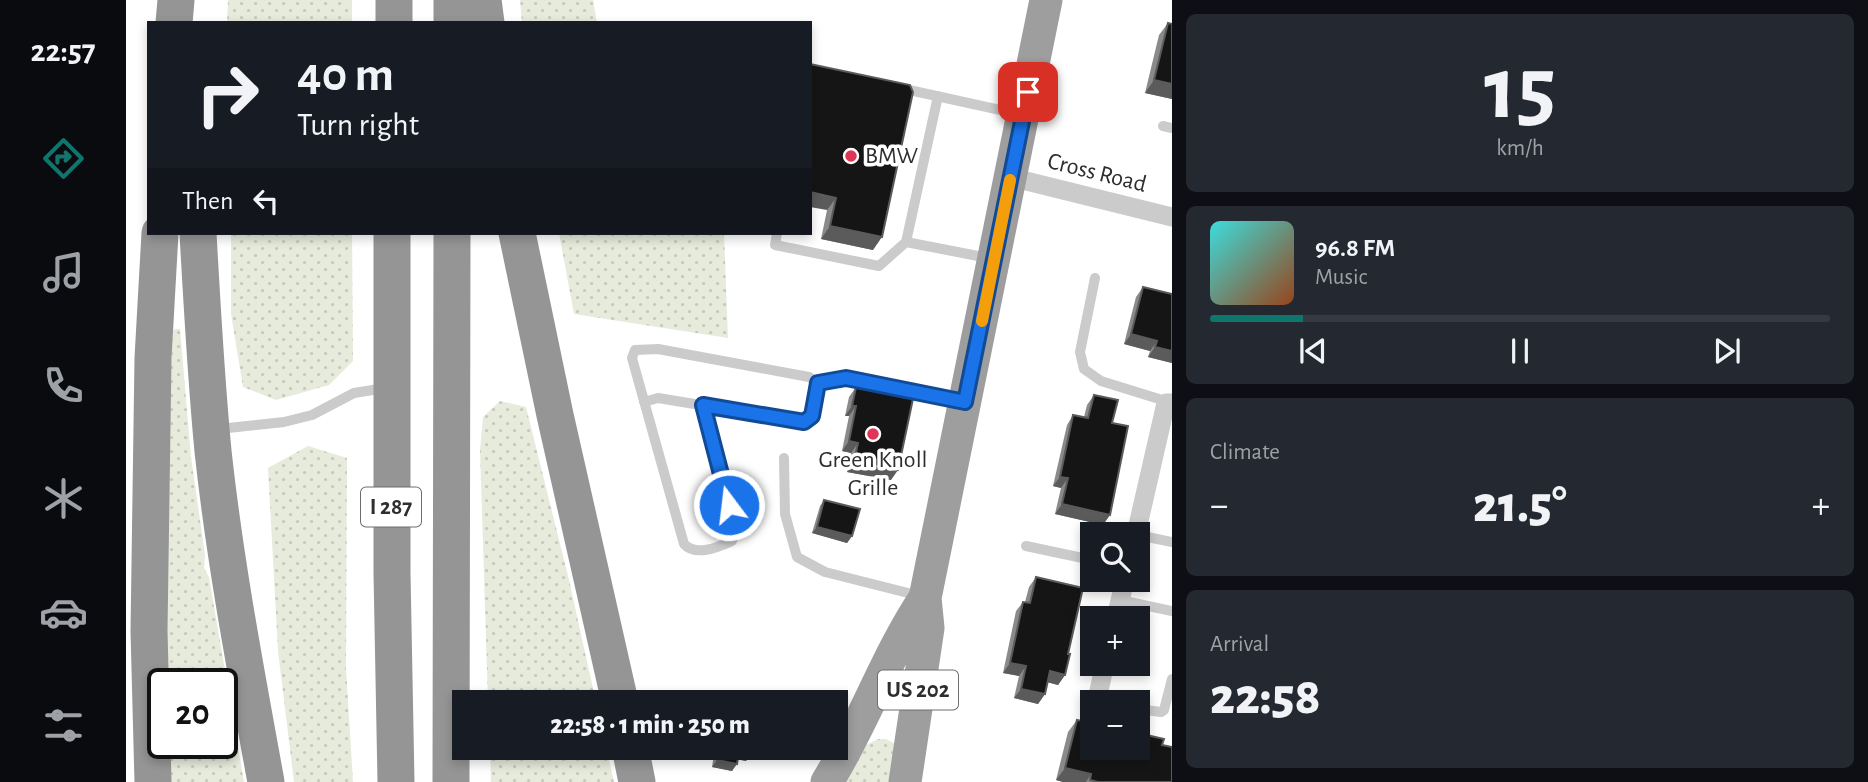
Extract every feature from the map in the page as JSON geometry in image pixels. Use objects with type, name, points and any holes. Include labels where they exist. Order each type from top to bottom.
[{"type":"highway","points":[[174,21],[176,0]]},
{"type":"highway","points":[[196,21],[197,0]]},
{"type":"highway","points":[[394,0],[394,21]]},
{"type":"highway","points":[[452,0],[452,21]]},
{"type":"highway","points":[[483,0],[486,21]]},
{"type":"highway","name":"US 202","points":[[905,782],[928,628],[925,597],[1046,0]]},
{"type":"highway","points":[[153,782],[149,617],[153,358],[160,235]]},
{"type":"highway","points":[[198,235],[201,312],[211,429],[241,644],[266,782]]},
{"type":"highway","name":"I 287","points":[[392,235],[391,573],[396,782]]},
{"type":"highway","name":"I 287","points":[[451,782],[452,235]]},
{"type":"highway","points":[[517,235],[617,690]]},
{"type":"highway","name":"US 202","points":[[830,778],[908,623],[925,597]]},
{"type":"highway","points":[[859,724],[878,717],[889,717],[900,722],[911,734]]},
{"type":"highway","points":[[633,760],[638,782]]},
{"type":"street","name":"Cross Road","points":[[1010,177],[1171,217]]},
{"type":"street","points":[[1140,522],[1169,403]]},
{"type":"lane","points":[[894,86],[1023,114]]},
{"type":"lane","points":[[776,235],[775,244],[879,266],[906,242],[938,96]]},
{"type":"lane","points":[[906,242],[994,260]]},
{"type":"lane","points":[[1095,278],[1080,352],[1084,369],[1101,381],[1169,403]]},
{"type":"lane","points":[[703,405],[736,535],[729,543],[698,551],[691,550],[684,544],[632,356],[635,350],[645,348],[809,377],[818,383],[846,378],[965,402]]},
{"type":"lane","points":[[644,402],[658,398],[804,422],[812,416],[818,383]]},
{"type":"lane","points":[[211,429],[284,422],[313,415],[354,393],[391,388]]},
{"type":"lane","points":[[784,458],[785,514],[797,557],[825,572],[925,597]]},
{"type":"lane","points":[[1150,538],[1171,542]]},
{"type":"lane","points":[[1026,546],[1080,558]]},
{"type":"lane","points":[[1150,610],[1171,611]]},
{"type":"lane","points":[[1150,711],[1161,712],[1164,709],[1171,679]]},
{"type":"shaded area","points":[[228,0],[352,0],[352,21],[227,21]]},
{"type":"shaded area","points":[[520,0],[593,0],[597,21],[522,21]]},
{"type":"shaded area","points":[[231,235],[352,235],[353,361],[329,385],[276,400],[243,387],[231,314]]},
{"type":"shaded area","points":[[559,235],[724,235],[728,338],[574,314]]},
{"type":"shaded area","points":[[180,329],[191,457],[205,555],[204,568],[209,577],[225,668],[166,668],[166,445],[173,331]]},
{"type":"shaded area","points":[[500,401],[526,407],[593,690],[488,690],[480,450],[483,417]]},
{"type":"shaded area","points":[[308,446],[347,458],[346,668],[353,782],[294,782],[278,651],[268,468]]},
{"type":"shaded area","points":[[878,739],[886,739],[895,744],[893,782],[843,782],[862,747]]},
{"type":"shaded area","points":[[238,747],[244,782],[170,782],[168,759],[238,759]]},
{"type":"shaded area","points":[[490,760],[609,760],[614,782],[491,782]]},
{"type":"building","points":[[1168,23],[1172,24],[1172,84],[1154,80]]},
{"type":"building","name":"BMW","points":[[812,64],[910,85],[913,92],[882,237],[830,226],[836,198],[812,192]]},
{"type":"building","points":[[1143,287],[1172,294],[1172,351],[1155,347],[1157,341],[1131,334]]},
{"type":"building","name":"Green Knoll Grille","points":[[871,386],[914,394],[898,470],[854,462],[858,443],[849,441],[856,406],[852,406],[856,387],[870,390]]},
{"type":"building","points":[[1094,395],[1118,400],[1112,423],[1128,426],[1110,515],[1062,504],[1068,478],[1060,477],[1073,415],[1088,418]]},
{"type":"building","points":[[824,500],[860,509],[852,536],[817,527]]},
{"type":"building","points":[[1036,577],[1080,587],[1082,592],[1065,675],[1050,671],[1045,694],[1021,689],[1026,666],[1010,663],[1023,602],[1030,603]]},
{"type":"building","points":[[1077,720],[1080,721],[1080,760],[1150,760],[1150,736],[1164,739],[1162,745],[1172,747],[1172,782],[1098,782],[1090,780],[1091,774],[1065,768]]},
{"type":"building","points":[[717,760],[738,760],[737,764]]},
{"type":"slow traffic","points":[[982,321],[1010,180]]},
{"type":"place","name":"BMW","points":[[851,156]]},
{"type":"place","name":"Green Knoll Grille","points":[[873,434]]},
{"type":"route","points":[[729,505],[703,405],[804,422],[812,416],[818,383],[846,378],[965,402],[1028,92]]}]
